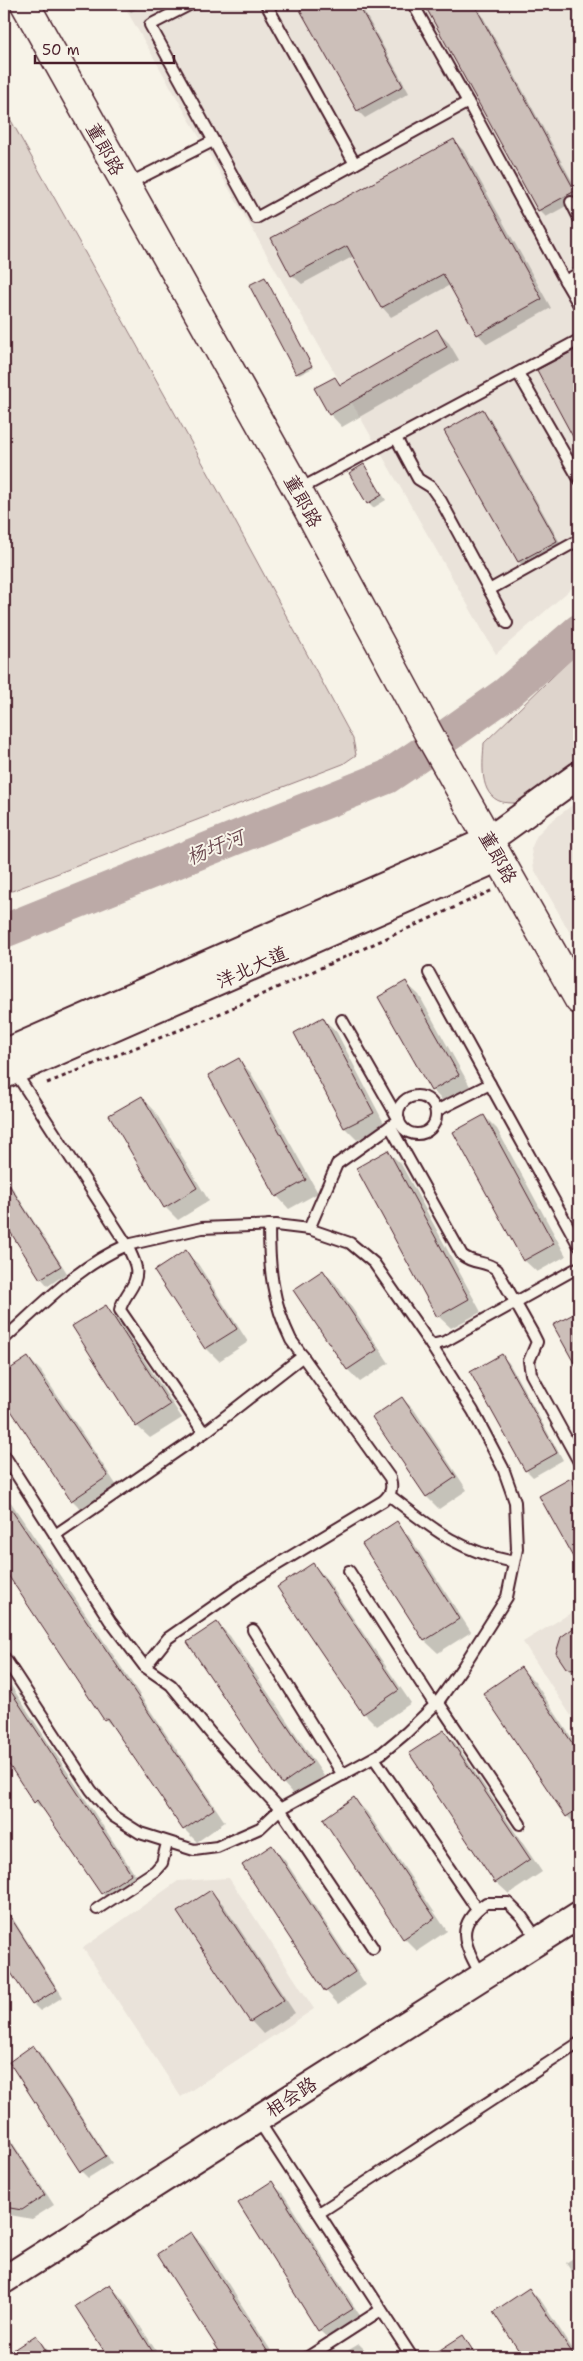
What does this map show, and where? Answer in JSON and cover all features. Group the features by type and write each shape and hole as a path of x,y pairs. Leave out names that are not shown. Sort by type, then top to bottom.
{"main road":[{"name":"董郎路","path":"25,4 125,186 298,490 431,738 579,1000"}],"street":[{"name":"洋北大道","path":"10,1069 494,849 579,776"},
{"name":"相会路","path":"4,2280 579,1915"}],"lane":[{"path":"191,4 150,26 256,218 468,102"},
{"path":"266,4 355,164"},
{"path":"413,4 579,305"},
{"path":"125,186 213,140"},
{"path":"571,202 579,218"},
{"path":"566,281 579,273"},
{"path":"298,490 579,340"},
{"path":"518,373 579,480"},
{"path":"396,438 418,478 431,487 441,501 507,623"},
{"path":"489,590 579,540"},
{"path":"428,973 579,1246"},
{"path":"342,1020 399,1120 406,1130 417,1134 423,1133 433,1126 436,1111 432,1102 427,1098 415,1096 403,1102 400,1107 399,1120"},
{"path":"10,1069 127,1245 136,1268 135,1282 122,1302 120,1310 204,1433"},
{"path":"436,1111 490,1084"},
{"path":"310,1229 336,1164 399,1120"},
{"path":"390,1126 462,1255 470,1262 491,1264 497,1270 537,1342 530,1361 531,1374 579,1462"},
{"path":"145,1667 168,1638 257,1576 390,1495 392,1487 390,1478 302,1356 282,1322 273,1294 269,1264 269,1225"},
{"path":"4,1339 73,1277 107,1254 127,1245 202,1228 269,1225 310,1229 350,1243 374,1263 431,1345 473,1411 503,1468 516,1502 517,1549 507,1596 436,1703 406,1733 374,1758 280,1810 260,1828 217,1847 194,1850 167,1843 140,1833 113,1816 91,1790 4,1657"},
{"path":"431,1345 444,1342 579,1267"},
{"path":"55,1535 204,1433 302,1356"},
{"path":"4,1455 110,1621 145,1667 171,1686 212,1735 280,1810 373,1948"},
{"path":"390,1495 434,1530 460,1546 484,1556 514,1562"},
{"path":"349,1571 436,1703 520,1824"},
{"path":"253,1630 343,1775"},
{"path":"374,1758 477,1909"},
{"path":"97,1909 155,1871 162,1863 167,1843"},
{"path":"481,1976 466,1947 464,1927 469,1916 486,1903 497,1901 508,1903 522,1917 538,1941"},
{"path":"319,2213 579,2043"},
{"path":"258,2119 412,2357"},
{"path":"308,2357 381,2310"}],"path":[{"path":"10,1069 212,1018 512,882"}],"shaded area":[{"path":"123,4 579,4 579,582 496,654"},
{"path":"4,108 229,510 353,739 356,755 343,764 4,894"},
{"path":"579,651 579,757 518,803 502,802 494,798 485,785 483,768 484,743"},
{"path":"579,800 579,949 534,869 531,849 537,835 550,822"},
{"path":"579,1608 579,1728 523,1642"},
{"path":"229,1878 314,2009 181,2097 83,1948 178,1881"}],"building":[{"path":"312,4 358,4 403,86 357,111 300,10"},
{"path":"424,4 474,4 575,191 538,211"},
{"path":"454,139 542,299 477,335 443,274 381,308 347,246 291,276 271,238"},
{"path":"265,277 312,366 296,374 249,285"},
{"path":"437,329 447,347 329,415 314,388 335,377 340,385"},
{"path":"579,348 579,448 537,370"},
{"path":"483,409 557,541 518,562 444,431"},
{"path":"364,464 382,495 367,504 349,473"},
{"path":"406,981 459,1075 431,1091 378,997"},
{"path":"323,1017 374,1113 344,1128 294,1033"},
{"path":"239,1058 306,1180 276,1197 208,1075"},
{"path":"142,1096 197,1188 164,1208 109,1115"},
{"path":"484,1115 554,1244 523,1261 453,1132"},
{"path":"388,1150 469,1299 437,1317 356,1168"},
{"path":"4,1177 61,1266 40,1279 4,1222"},
{"path":"186,1250 237,1329 205,1349 154,1271"},
{"path":"323,1270 377,1350 347,1370 293,1290"},
{"path":"106,1305 170,1405 136,1427 72,1326"},
{"path":"579,1311 579,1372 553,1325"},
{"path":"502,1354 557,1453 525,1471 470,1372"},
{"path":"28,1357 108,1476 71,1501 4,1400 4,1373"},
{"path":"402,1397 456,1477 426,1497 372,1417"},
{"path":"571,1478 579,1494 579,1568 539,1496"},
{"path":"4,1499 214,1809 183,1830 107,1718 104,1720 4,1569"},
{"path":"397,1521 459,1619 424,1641 362,1544"},
{"path":"313,1563 399,1690 363,1714 277,1587"},
{"path":"217,1622 312,1763 282,1784 187,1642"},
{"path":"579,1624 579,1671 566,1668 556,1653 561,1637"},
{"path":"521,1667 579,1753 579,1808 566,1817 483,1693"},
{"path":"4,1681 131,1874 101,1894 37,1800 34,1803 4,1757"},
{"path":"444,1730 530,1859 495,1883 409,1753"},
{"path":"354,1797 435,1918 403,1939 323,1819"},
{"path":"272,1845 355,1972 325,1992 242,1865"},
{"path":"211,1890 284,2000 250,2022 177,1912"},
{"path":"4,1907 57,1990 32,2005 4,1962"},
{"path":"33,2045 106,2156 80,2172 9,2062"},
{"path":"4,2132 45,2195 22,2210 4,2207"},
{"path":"272,2181 353,2309 318,2331 238,2203"},
{"path":"191,2232 271,2357 223,2357 157,2254"},
{"path":"110,2284 156,2357 108,2357 75,2306"},
{"path":"529,2288 575,2357 523,2357 493,2312"},
{"path":"36,2335 50,2357 4,2357 4,2356"},
{"path":"463,2335 477,2357 429,2357"}],"waterway":[{"path":"448,735 507,693 579,631"},
{"name":"杨圩河","path":"4,931 387,777 421,754"}]}
